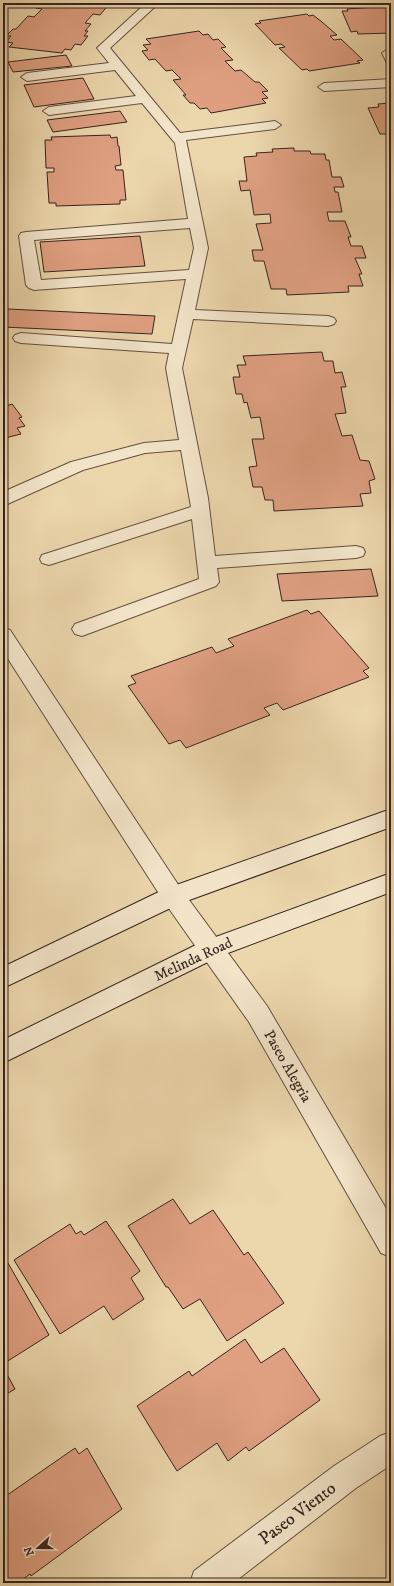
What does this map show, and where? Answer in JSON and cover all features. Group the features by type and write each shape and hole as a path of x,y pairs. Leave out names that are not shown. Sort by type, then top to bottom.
{"main road":[{"path":"82,629 209,582 200,510 174,368 201,248 181,142 103,48 153,3"},
{"path":"391,53 388,53 391,60"},
{"path":"27,77 117,66"},
{"path":"324,87 391,83"},
{"path":"50,111 145,99"},
{"path":"176,137 275,125"},
{"path":"195,274 34,285 26,236 196,224"},
{"path":"186,314 328,321"},
{"path":"20,338 178,349"},
{"path":"3,500 6,497 77,466 144,448 188,444"},
{"path":"49,559 200,510"},
{"path":"206,563 356,552"},
{"name":"Paseo Alegria","path":"3,635 173,896 258,1014 391,1243"},
{"path":"3,978 173,896 391,818"},
{"name":"Melinda Road","path":"3,1052 211,948 391,882"},
{"name":"Paseo Viento","path":"206,1583 345,1477 391,1447"}],"building":[{"path":"40,3 115,3 109,4 100,15 93,14 85,23 91,24 85,31 88,31 84,36 88,36 81,45 75,44 71,50 65,49 62,53 9,47 13,43 6,42 11,36 6,36 13,29 16,29 28,16 34,17 42,9 36,8"},
{"path":"391,6 391,33 358,34 357,31 351,32 342,11 348,11 347,9"},
{"path":"307,14 309,16 313,15 322,22 337,35 330,36 334,40 341,39 363,60 357,61 360,63 309,71 307,69 302,70 279,48 285,47 281,44 275,45 255,24 261,23 259,21"},
{"path":"199,31 203,35 208,34 213,40 218,39 226,47 221,48 233,60 225,61 235,71 241,70 255,82 259,82 268,91 262,92 268,98 262,99 266,103 211,113 207,108 200,109 194,103 190,103 183,95 186,95 173,80 181,79 172,70 166,71 155,59 149,60 142,51 148,50 143,45 151,44 146,39"},
{"path":"66,55 72,66 13,72 8,62"},
{"path":"83,78 94,99 34,107 24,85"},
{"path":"391,103 391,134 380,134 368,108 379,107 378,104"},
{"path":"120,111 127,122 53,132 47,120"},
{"path":"110,135 111,138 117,137 121,165 115,166 116,170 123,170 126,200 120,200 120,204 56,206 56,203 49,203 47,172 54,172 54,168 46,168 45,140 52,140 51,137"},
{"path":"294,148 294,151 310,151 311,154 325,154 326,160 329,160 332,177 341,177 344,187 334,187 335,192 338,192 342,212 327,212 329,221 345,221 351,237 348,237 351,246 362,246 366,258 355,258 362,274 359,274 363,286 348,286 349,292 287,295 286,289 271,289 264,261 254,261 252,250 263,250 256,224 271,223 270,214 254,215 250,190 241,191 239,181 247,181 244,157 257,156 256,153 273,152 272,149"},
{"path":"140,236 145,266 44,272 40,242"},
{"path":"8,309 155,316 152,334 3,327"},
{"path":"322,352 324,361 333,361 335,373 342,372 346,387 341,387 346,413 335,414 342,436 352,435 360,460 369,461 375,479 369,481 371,493 360,494 363,506 274,511 273,500 265,500 262,487 253,487 249,467 257,466 252,439 264,439 260,417 251,418 247,402 244,403 242,394 236,394 233,377 240,377 237,365 246,365 243,356"},
{"path":"12,404 22,417 19,418 25,426 17,428 21,434 5,438 7,441 3,442 3,407"},
{"path":"371,569 378,596 282,601 277,574"},
{"path":"307,610 311,614 319,611 369,668 363,671 369,677 283,710 277,703 264,708 270,715 186,748 180,740 169,744 128,686 136,683 131,676 212,647 216,653 234,646 228,639"},
{"path":"173,1199 190,1224 213,1210 244,1255 248,1252 284,1303 227,1341 200,1299 183,1309 168,1287 166,1287 128,1226"},
{"path":"106,1221 140,1271 131,1278 144,1299 113,1320 104,1306 60,1334 14,1260 70,1224 76,1234 81,1231 84,1235"},
{"path":"8,1263 49,1335 3,1364 3,1267"},
{"path":"245,1339 261,1363 284,1348 320,1400 249,1451 246,1447 228,1461 217,1443 177,1471 137,1406 189,1371 192,1376"},
{"path":"3,1367 15,1389 3,1396"},
{"path":"75,1448 79,1454 87,1448 122,1509 31,1576 30,1574 18,1583 3,1583 3,1498"}]}
